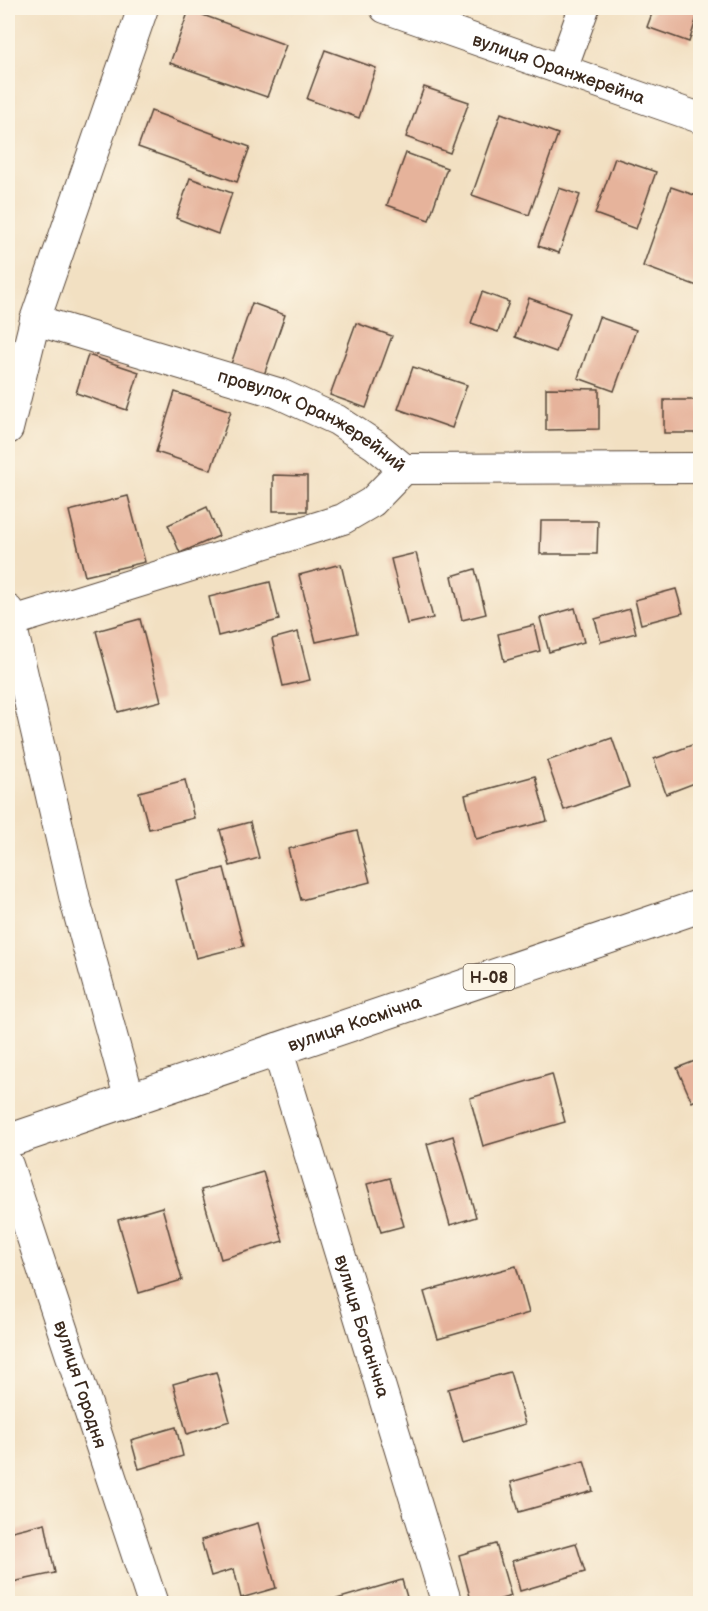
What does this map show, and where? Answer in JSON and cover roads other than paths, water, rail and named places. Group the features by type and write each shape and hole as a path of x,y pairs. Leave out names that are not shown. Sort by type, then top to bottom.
{"main road":[{"name":"вулиця Космічна","path":"8,1141 700,906"}],"street":[{"path":"8,429 35,320 143,8"},
{"name":"вулиця Оранжерейна","path":"385,8 700,118"},
{"path":"562,69 584,8"},
{"name":"провулок Оранжерейний","path":"35,320 278,393 337,420 375,445 404,469 700,468"},
{"path":"130,1101 76,904 9,616 343,519 372,502 404,469"},
{"name":"вулиця Ботанічна","path":"278,1048 447,1604"},
{"name":"вулиця Городня","path":"8,1165 153,1604"}]}
